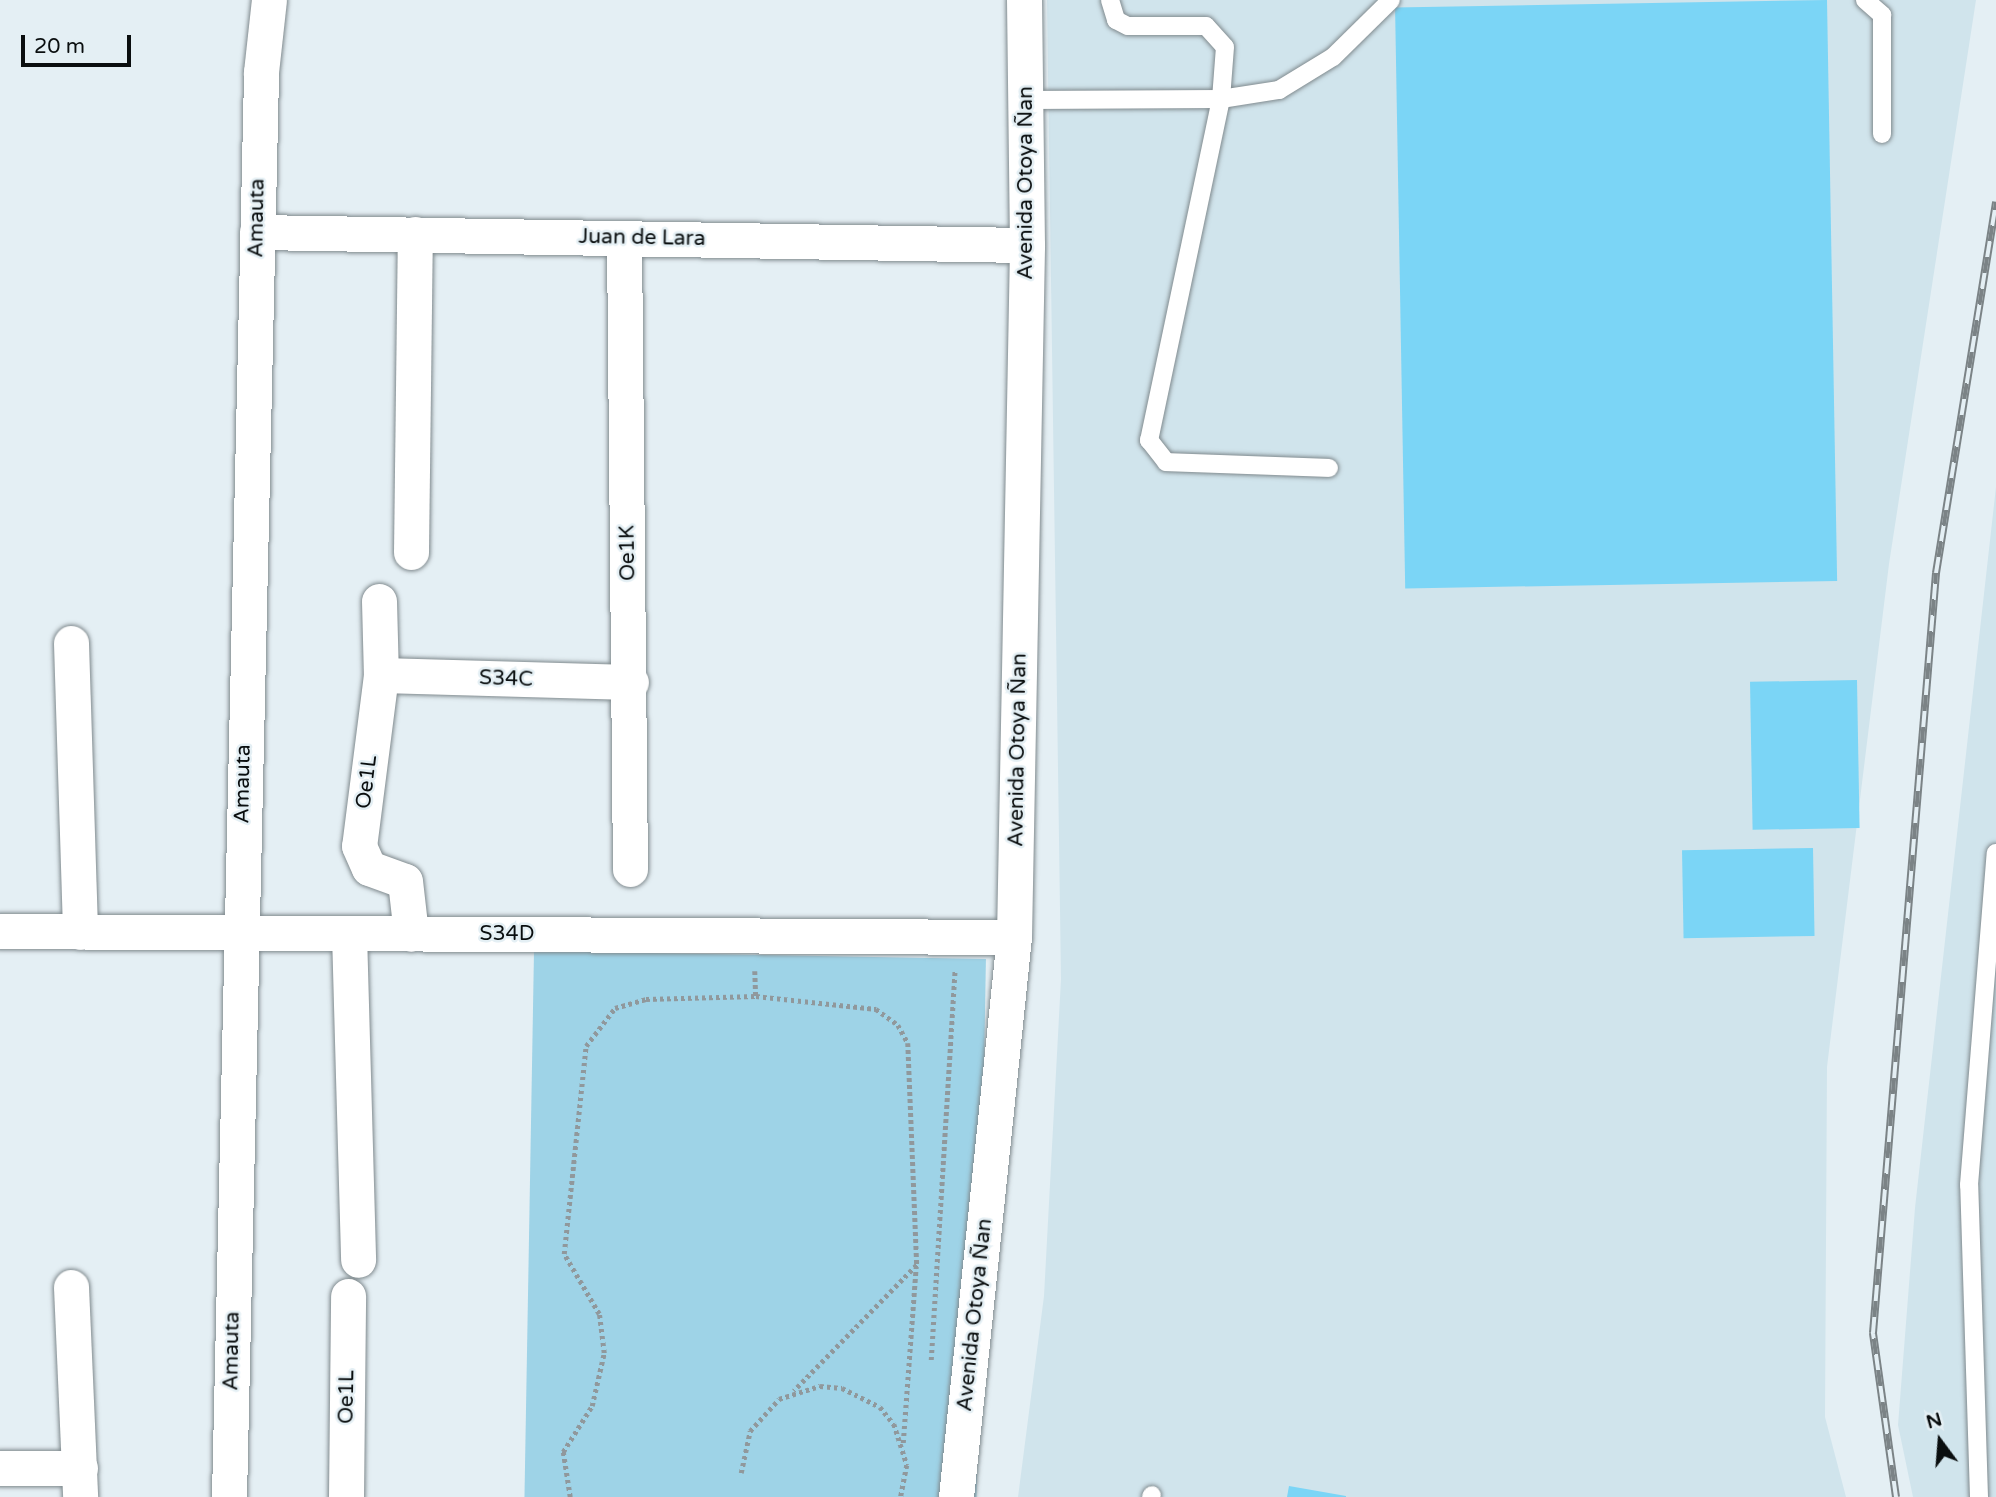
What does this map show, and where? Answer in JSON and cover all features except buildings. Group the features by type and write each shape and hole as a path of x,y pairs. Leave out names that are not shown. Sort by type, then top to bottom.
{"street":[{"name":"Amauta","path":"229,1497 261,72 269,0"},
{"name":"Avenida Otoya Ñan","path":"956,1497 1014,937 1027,245 1024,0"},
{"name":"Juan de Lara","path":"257,232 1027,245"},
{"path":"411,552 415,234"},
{"name":"Oe1K","path":"624,237 631,682 630,869"},
{"name":"Oe1L","path":"379,601 381,675 359,846 369,867 405,881 411,934"},
{"path":"71,643 80,932"},
{"name":"S34C","path":"381,675 631,682"},
{"name":"S34D","path":"0,931 1014,937"},
{"path":"349,933 358,1260"},
{"path":"0,1468 80,1483 71,1287"},
{"name":"Oe1L","path":"346,1497 348,1296"}],"lane":[{"path":"1110,0 1116,20 1128,26 1206,26 1219,34 1225,47 1221,99 1149,440 1166,462 1329,468"},
{"path":"1027,100 1221,99 1279,90 1332,57 1391,0"},
{"path":"1865,0 1882,15 1882,134"},
{"path":"1979,1497 1969,1185 1996,853"}],"path":[{"path":"930,1374 957,937"},
{"path":"570,1497 563,1452 592,1406 604,1353 599,1314 564,1254 586,1046 615,1008 646,999 756,996 876,1009 898,1025 913,1066 917,1265 901,1497"},
{"path":"741,1473 750,1431 794,1391 917,1265"},
{"path":"794,1391 820,1387 863,1395 880,1408 903,1443"}],"shaded area":[{"path":"1047,0 1976,0 1889,564 1827,1067 1825,1417 1846,1497 1018,1497 1044,1296 1061,979"},
{"path":"1996,487 1996,1497 1913,1497 1898,1425 1915,1208"},
{"path":"534,951 986,959 977,1497 524,1497"}],"railway":[{"path":"1896,1497 1873,1333 1936,573 1996,202"}]}
